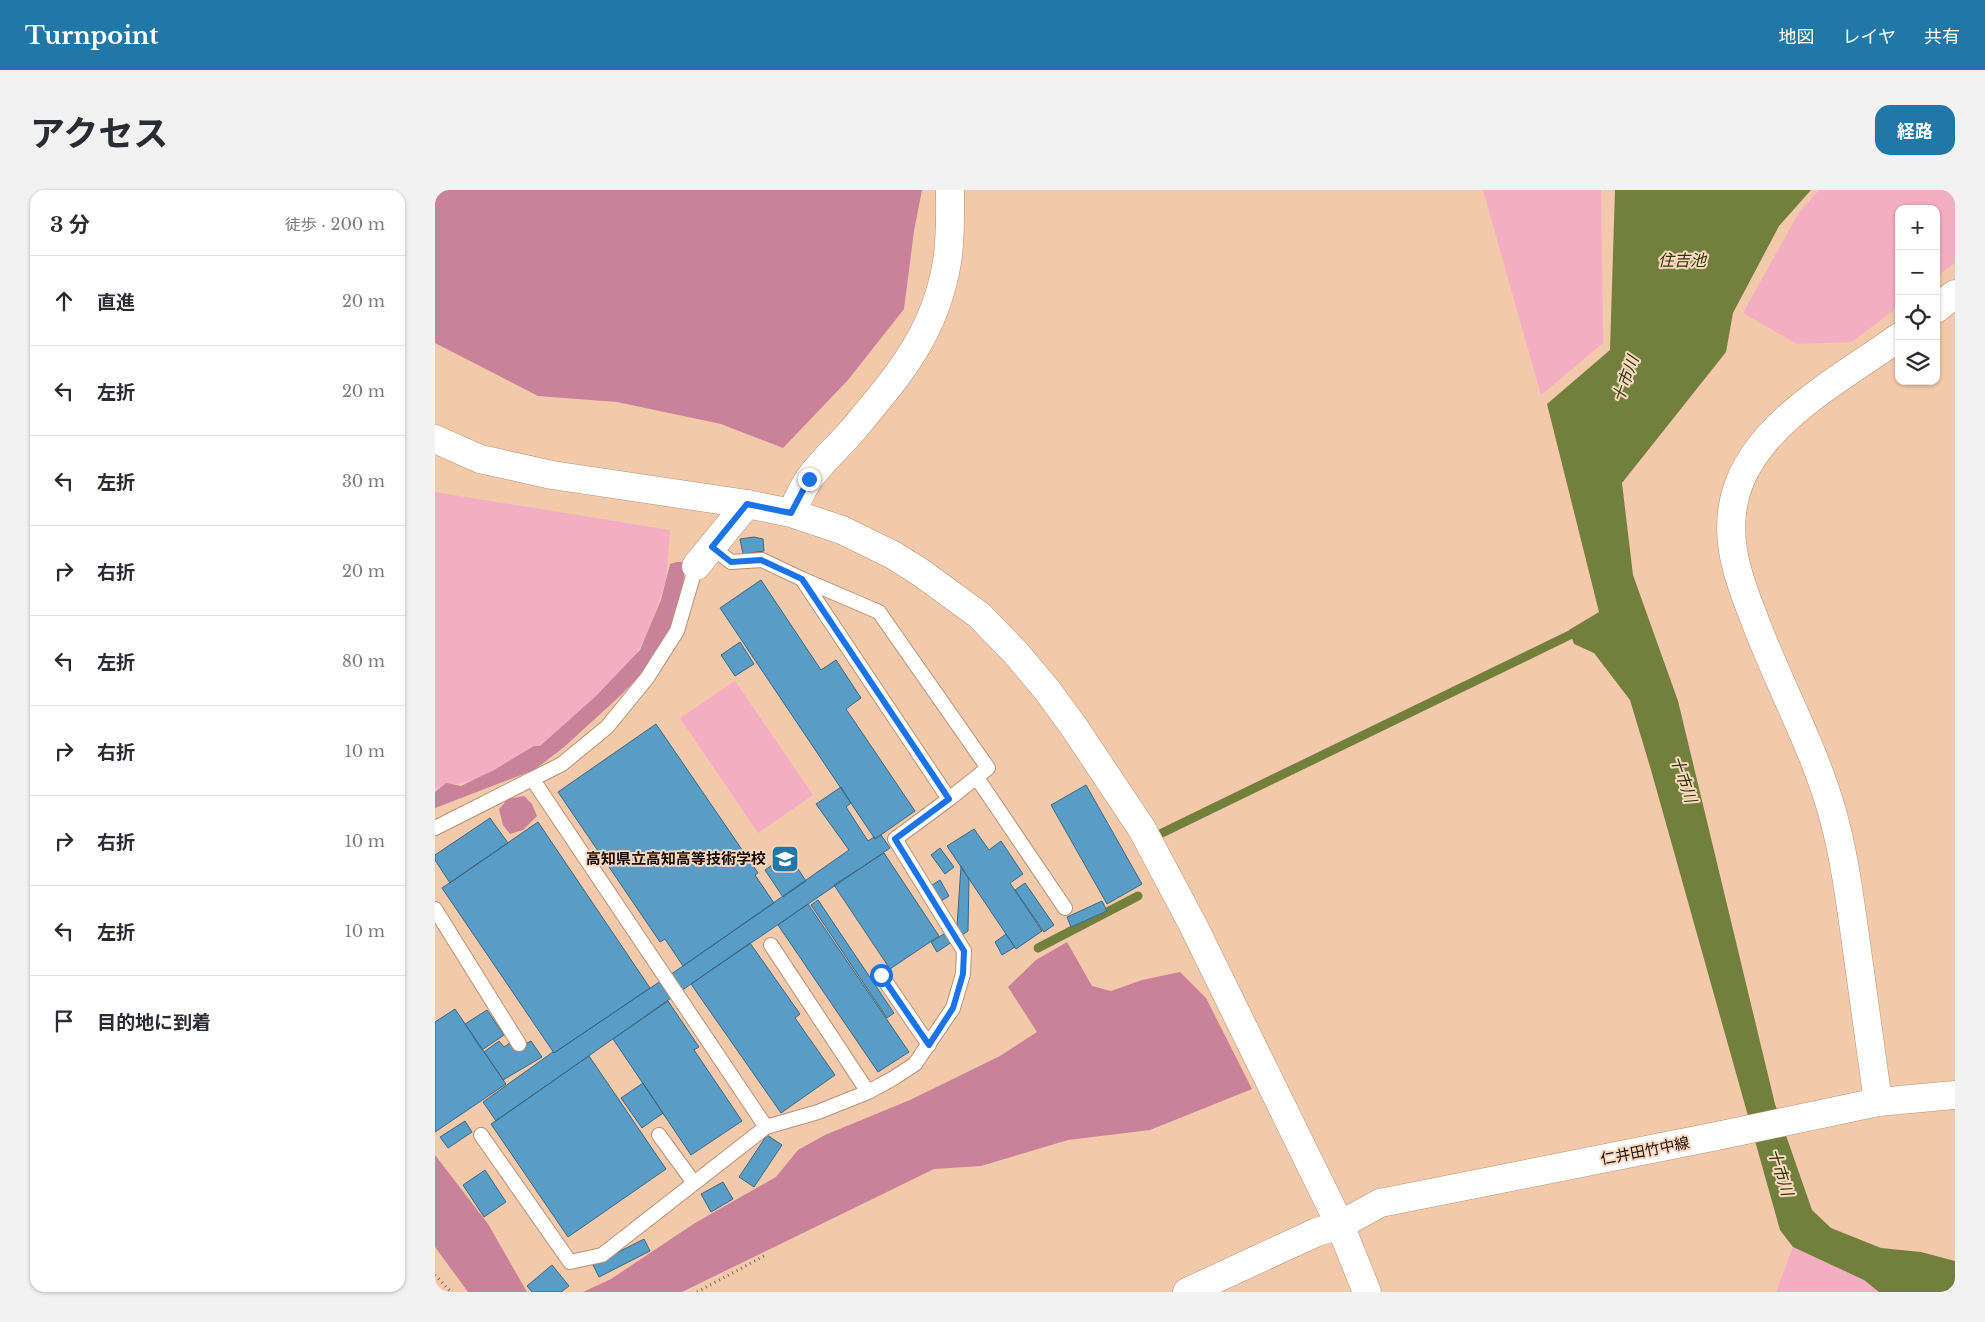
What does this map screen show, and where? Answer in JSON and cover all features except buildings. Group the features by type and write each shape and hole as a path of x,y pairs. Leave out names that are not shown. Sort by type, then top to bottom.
{"street":[{"path":"791,513 809,479 837,449 903,369 928,325 936,306 947,263 950,240 950,190"},
{"path":"1940,306 1955,294"},
{"path":"1878,1102 1845,865 1834,818 1820,774 1761,638 1742,588 1734,558 1731,537 1731,513 1743,474 1754,455 1779,425 1895,340"},
{"path":"435,439 480,459 552,475 747,504 791,513 841,530 893,555 920,572 979,615 1015,652 1047,690 1142,829 1193,924 1340,1225 1367,1292"},
{"path":"704,556 747,504"},
{"name":"仁井田竹中線","path":"1187,1292 1317,1232 1340,1225 1380,1203 1878,1102 1955,1095"}],"lane":[{"path":"435,828 563,764 607,727 647,678 677,631 704,556 731,562 761,560 879,612 988,768 895,839 964,951 963,974 953,1008 915,1064 892,1080 868,1092 818,1112 766,1127 601,1256 570,1262 481,1135"},
{"path":"802,579 949,799"},
{"path":"977,778 1065,908"},
{"path":"533,780 766,1127"},
{"path":"435,909 519,1044"},
{"path":"771,944 868,1092"},
{"path":"881,975 929,1045"},
{"path":"659,1136 694,1183"}],"path":[{"path":"697,1292 764,1256"},
{"path":"435,1275 451,1292"}],"shaded area":[{"path":"435,190 922,190 914,231 904,309 848,380 783,448 721,424 617,402 538,396 435,343"},
{"path":"1483,190 1601,190 1603,343 1541,395"},
{"path":"1819,190 1955,190 1955,263 1940,274 1940,205 1895,205 1895,309 1852,342 1797,344 1743,313 1798,214"},
{"path":"435,492 670,530 666,580 649,632 627,669 541,752 482,779 435,788"},
{"path":"686,562 674,622 646,669 620,696 563,748 534,770 435,808 435,792 446,783 461,786 494,770 534,746 540,746 596,696 640,650 661,600 670,564"},
{"path":"735,681 813,795 758,833 680,718"},
{"path":"524,796 532,804 537,816 523,830 510,834 503,825 499,809 508,799"},
{"path":"1067,942 1092,986 1111,991 1142,980 1180,972 1206,998 1252,1089 1150,1130 1068,1140 981,1166 934,1169 682,1292 583,1292 611,1279 695,1223 776,1177 798,1150 825,1135 910,1100 1000,1056 1037,1032 1008,987 1036,960"},
{"path":"435,1155 488,1224 527,1292 468,1292 435,1247"},
{"path":"1793,1247 1864,1280 1879,1292 1776,1292"}],"water":[{"name":"住吉池","path":"1615,190 1811,190 1779,226 1733,313 1726,352 1622,483 1633,575 1678,701 1775,1104 1812,1210 1831,1228 1881,1248 1921,1252 1955,1261 1955,1292 1879,1292 1864,1280 1793,1247 1780,1230 1630,700 1594,653 1574,644 1569,630 1599,612 1547,404 1610,350"}],"waterway":[{"path":"1162,833 1580,630"},
{"path":"1038,948 1138,896"}],"place":[{"name":"高知県立高知高等技術学校","path":"785,859"}],"route":[{"path":"809,479 791,513 747,504 712,547 731,562 761,560 802,579 949,799 895,839 964,951 963,974 953,1008 929,1045 881,975"}],"water label":[{"name":"十市川","path":"1625,379"},
{"name":"十市川","path":"1684,779"},
{"name":"十市川","path":"1781,1172"}]}
